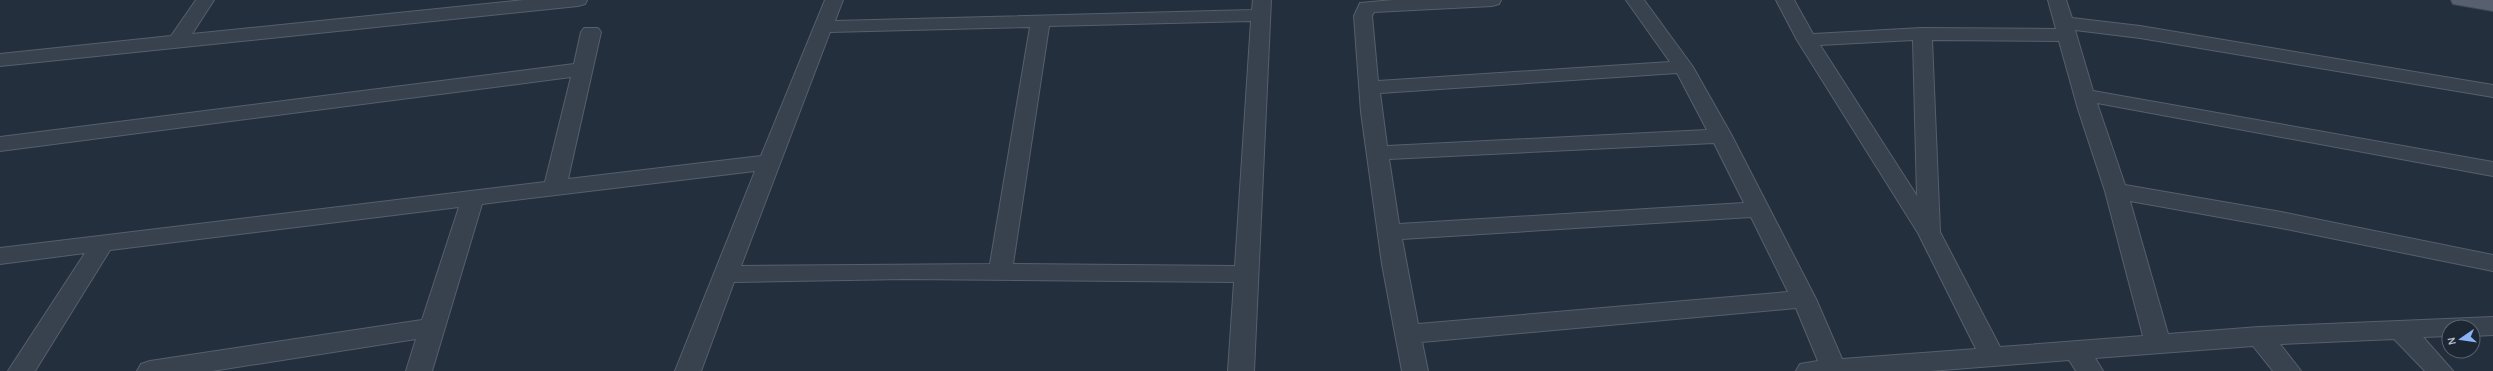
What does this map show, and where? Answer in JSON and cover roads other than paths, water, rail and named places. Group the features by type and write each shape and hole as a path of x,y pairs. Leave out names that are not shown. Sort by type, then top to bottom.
{"main road":[{"path":"2460,0 2493,5"}],"street":[{"path":"176,42 205,0"},
{"path":"393,19 403,0"},
{"path":"0,60 578,0"},
{"path":"688,371 834,0"},
{"path":"1415,371 1390,232 1378,153 1369,88 1363,16 1366,4 1492,0"},
{"path":"1635,0 1683,67 1804,299 1834,369"},
{"path":"1785,0 1807,40 1929,233 1992,355"},
{"path":"2058,0 2084,95 2116,191 2158,344"},
{"path":"823,27 1040,21 1262,7 1241,371"},
{"path":"1000,272 1040,21"},
{"path":"1807,40 2066,29 2140,32 2493,91"},
{"path":"555,188 591,32"},
{"path":"1922,34 1929,233"},
{"path":"1369,88 1683,67"},
{"path":"0,144 583,69"},
{"path":"2084,95 2292,134 2493,169"},
{"path":"1378,153 1720,136"},
{"path":"0,256 769,162"},
{"path":"2116,191 2281,220 2493,263"},
{"path":"419,371 473,198"},
{"path":"1390,232 1758,209"},
{"path":"21,371 48,332 104,243"},
{"path":"726,274 1000,272 1246,274"},
{"path":"1408,334 1804,299"},
{"path":"2481,326 2493,326"},
{"path":"150,371 432,328"},
{"path":"1809,371 1890,368 1992,355 2259,336 2441,328"},
{"path":"2401,330 2440,371"},
{"path":"2259,336 2288,371"},
{"path":"2075,350 2090,371"}]}
